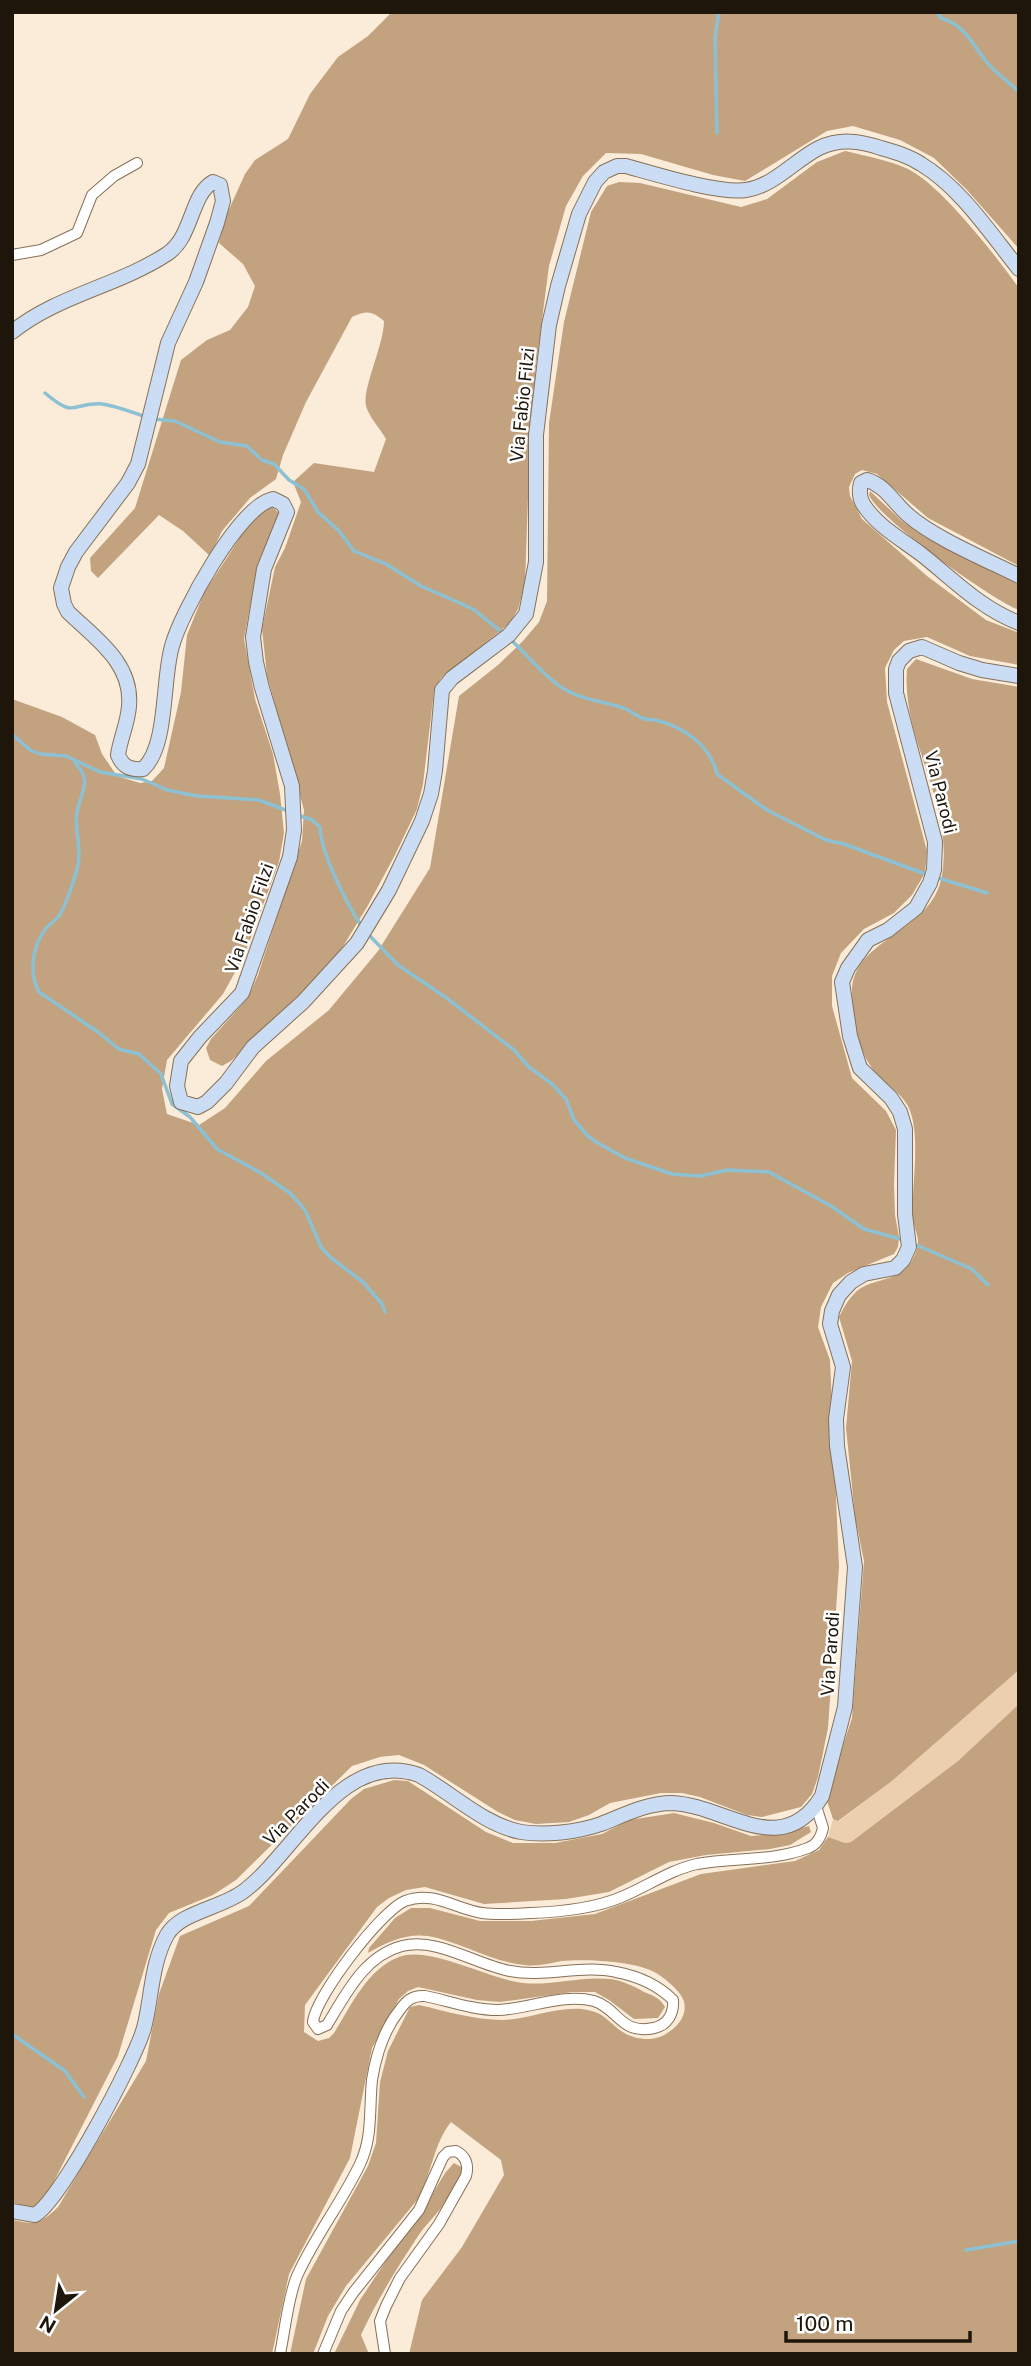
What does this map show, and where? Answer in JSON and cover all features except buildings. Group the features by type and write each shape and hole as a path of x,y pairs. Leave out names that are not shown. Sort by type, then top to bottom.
{"street":[{"name":"Via Fabio Filzi","path":"12,332 29,318 63,301 121,279 167,254 179,244 186,233 205,188 213,182 220,185 223,201 217,223 196,282 168,343 138,464 128,483 76,552 61,588 68,611 120,664 129,692 129,707 118,755 125,766 133,770 143,769 153,758 158,745 171,648 183,619 223,548 248,514 267,500 274,499 283,504 288,512 261,581 253,637 262,688 292,786 294,830 290,857 242,993 181,1061 177,1093 181,1102 198,1107 226,1083 253,1047 317,987 356,943 389,890 422,821 435,771 442,690 452,678 509,635 526,614 536,562 536,435 550,325 579,214 595,182 604,172 617,166 626,166 726,191 748,190 771,180 819,148 851,141 872,145 919,162 934,173 968,206 1019,269"},
{"path":"12,255 41,250 74,236 80,229 92,195 99,187 137,163"},
{"path":"1019,576 925,527 907,515 875,483 867,480 860,484 859,495 862,503 887,530 986,608 1019,623"},
{"name":"Via Parodi","path":"12,2211 35,2215 43,2210 53,2199 78,2158 139,2042 156,1962 169,1932 181,1920 223,1904 257,1881 323,1806 367,1775 380,1770 408,1771 427,1779 497,1824 521,1832 578,1830 597,1826 643,1808 673,1803 705,1809 738,1823 764,1828 799,1820 816,1806 822,1796 845,1707 855,1567 845,1517 837,1446 836,1419 843,1367 830,1324 832,1311 839,1295 851,1282 864,1274 895,1268 909,1247 905,1214 905,1129 900,1112 891,1098 860,1068 850,1036 842,982 848,968 869,940 888,930 916,908 934,870 935,842 896,693 896,669 904,655 916,647 922,647 982,670 1019,676"},
{"path":"280,2354 296,2278 319,2232 360,2163 368,2141 372,2080 380,2047 393,2019 406,2002 418,1995 480,2010 502,2010 575,1999 594,2001 628,2027 647,2029 662,2026 674,2008 673,2000 658,1988 614,1971 528,1975 492,1968 426,1945 415,1945 380,1956 369,1964 327,2025 318,2029 313,2022 320,2001 382,1919 402,1902 427,1898 481,1913 530,1913 593,1906 619,1898 696,1864 773,1858 812,1847 818,1841 823,1828 816,1806"},
{"path":"323,2354 341,2311 419,2210 443,2157 448,2152 456,2151 465,2158 468,2170 466,2176 439,2224 400,2278 386,2306 380,2321 385,2354"}],"shaded area":[{"path":"392,12 1019,12 1019,249 967,190 934,158 900,140 853,126 827,131 745,181 713,175 641,154 606,153 583,176 566,206 549,266 535,373 525,583 518,609 510,623 441,678 434,691 423,784 417,809 367,907 339,953 288,1007 231,1061 222,1066 210,1060 206,1048 248,998 302,841 304,810 267,675 262,629 275,567 285,548 301,502 293,482 314,463 374,472 386,439 372,419 366,406 366,398 384,321 369,313 352,317 306,402 283,455 276,479 250,498 222,531 210,556 183,531 159,515 98,578 91,571 90,558 135,508 181,360 207,340 230,330 248,307 255,286 243,264 219,243 226,216 245,174 255,160 288,139 310,94 338,57 368,36"},
{"path":"845,151 893,163 922,178 952,205 1019,288 1019,566 928,518 877,474 862,470 855,474 849,487 850,496 862,519 927,576 986,620 1019,633 1019,665 970,656 927,637 904,641 894,650 885,668 887,702 927,851 925,873 912,895 894,913 864,929 841,953 832,976 832,1006 852,1078 886,1111 896,1130 894,1185 899,1237 894,1254 848,1273 833,1283 821,1307 818,1327 830,1360 839,1566 828,1728 812,1794 801,1807 762,1817 747,1815 700,1797 682,1793 661,1793 610,1803 569,1822 536,1824 515,1820 498,1812 424,1765 399,1755 380,1757 352,1766 236,1880 213,1895 169,1913 156,1930 118,2056 49,2191 34,2207 12,2202 12,699 62,717 95,735 102,754 117,776 140,783 152,781 164,768 181,692 187,635 204,593 243,533 262,512 272,507 279,513 258,563 244,639 255,699 273,754 284,833 279,862 244,956 223,994 167,1060 162,1089 167,1114 199,1125 225,1108 266,1061 329,1010 378,951 430,868 459,696 498,665 539,622 547,601 549,423 564,322 591,212 607,186 619,182 640,183 741,207 767,199 817,162"},
{"path":"870,491 902,521 925,537 1019,585 1019,610 986,591 914,539 877,506 869,495"},
{"path":"916,659 972,679 1019,687 1019,1670 892,1781 838,1821 833,1819 826,1798 852,1718 864,1561 855,1516 846,1428 852,1361 839,1317 857,1291 901,1273 915,1255 918,1242 913,1217 915,1145 912,1118 905,1101 875,1072 864,1055 855,1023 852,992 855,974 865,959 924,910 936,894 942,875 944,848 941,822 907,695 907,669"},
{"path":"1019,1670 1019,1704 958,1761 851,1842 845,1843 828,1837 833,1819 839,1821 892,1781"},
{"path":"1019,1704 1019,2354 409,2354 422,2300 462,2247 504,2175 501,2160 451,2122 440,2140 418,2199 346,2286 328,2316 313,2354 290,2354 306,2279 368,2166 376,2143 380,2082 388,2051 410,2007 419,2005 492,2020 581,2009 605,2017 628,2035 647,2039 671,2031 685,2010 680,1994 662,1977 647,1969 623,1963 572,1960 525,1965 420,1935 397,1939 368,1953 369,1948 395,1918 411,1908 430,1908 480,1921 531,1921 595,1914 701,1874 795,1861 819,1850 828,1837 845,1843 851,1842 958,1761"},
{"path":"394,1780 408,1781 486,1832 513,1843 555,1843 602,1834 629,1820 674,1813 751,1836 775,1834 809,1826 811,1832 790,1845 669,1862 609,1892 566,1899 484,1904 425,1887 406,1890 389,1898 377,1907 305,2005 304,2032 318,2041 329,2038 334,2033 361,1989 378,1970 399,1957 411,1955 442,1959 523,1983 598,1978 614,1980 654,1996 665,2007 658,2018 634,2019 595,1992 572,1992 500,2002 477,2000 418,1987 408,1991 399,1999 372,2048 350,2158 289,2274 272,2354 12,2354 12,2220 38,2222 58,2207 146,2061 159,1994 180,1936 249,1906 351,1799 364,1789"},
{"path":"454,2163 463,2168 457,2186 410,2248 361,2335 369,2354 334,2354 360,2300"}],"waterway":[{"path":"717,133 715,38 719,12"},
{"path":"937,12 941,18 961,29 989,64 1019,92"},
{"path":"45,393 69,408 102,404 146,417"},
{"path":"153,419 175,421 220,442 247,446 262,460 274,464 289,480 304,489 318,512 339,531 354,551 386,564 421,586 473,609 503,633"},
{"path":"509,638 542,672 564,689 685,732 709,755 717,774 767,810 826,840 928,875"},
{"path":"12,734 30,750 40,754 66,756 100,772 142,779 167,790 197,796 259,800 288,811"},
{"path":"75,763 85,781 76,818 78,865 62,911 44,931 37,945 33,969 39,992 119,1049 139,1054 161,1074 172,1104 190,1117 217,1149 261,1173 290,1193 305,1210 321,1247 363,1282 382,1304 385,1312"},
{"path":"298,815 312,820 320,827 330,864 362,927"},
{"path":"935,877 987,893"},
{"path":"367,933 398,965 448,999 514,1050 529,1067 552,1084 566,1099 574,1120 596,1142 625,1158 672,1174 700,1176 728,1170 769,1172 831,1206 864,1229 904,1240"},
{"path":"914,1244 972,1269 988,1285"},
{"path":"12,2034 65,2071 84,2097"},
{"path":"966,2250 1019,2241"}]}
